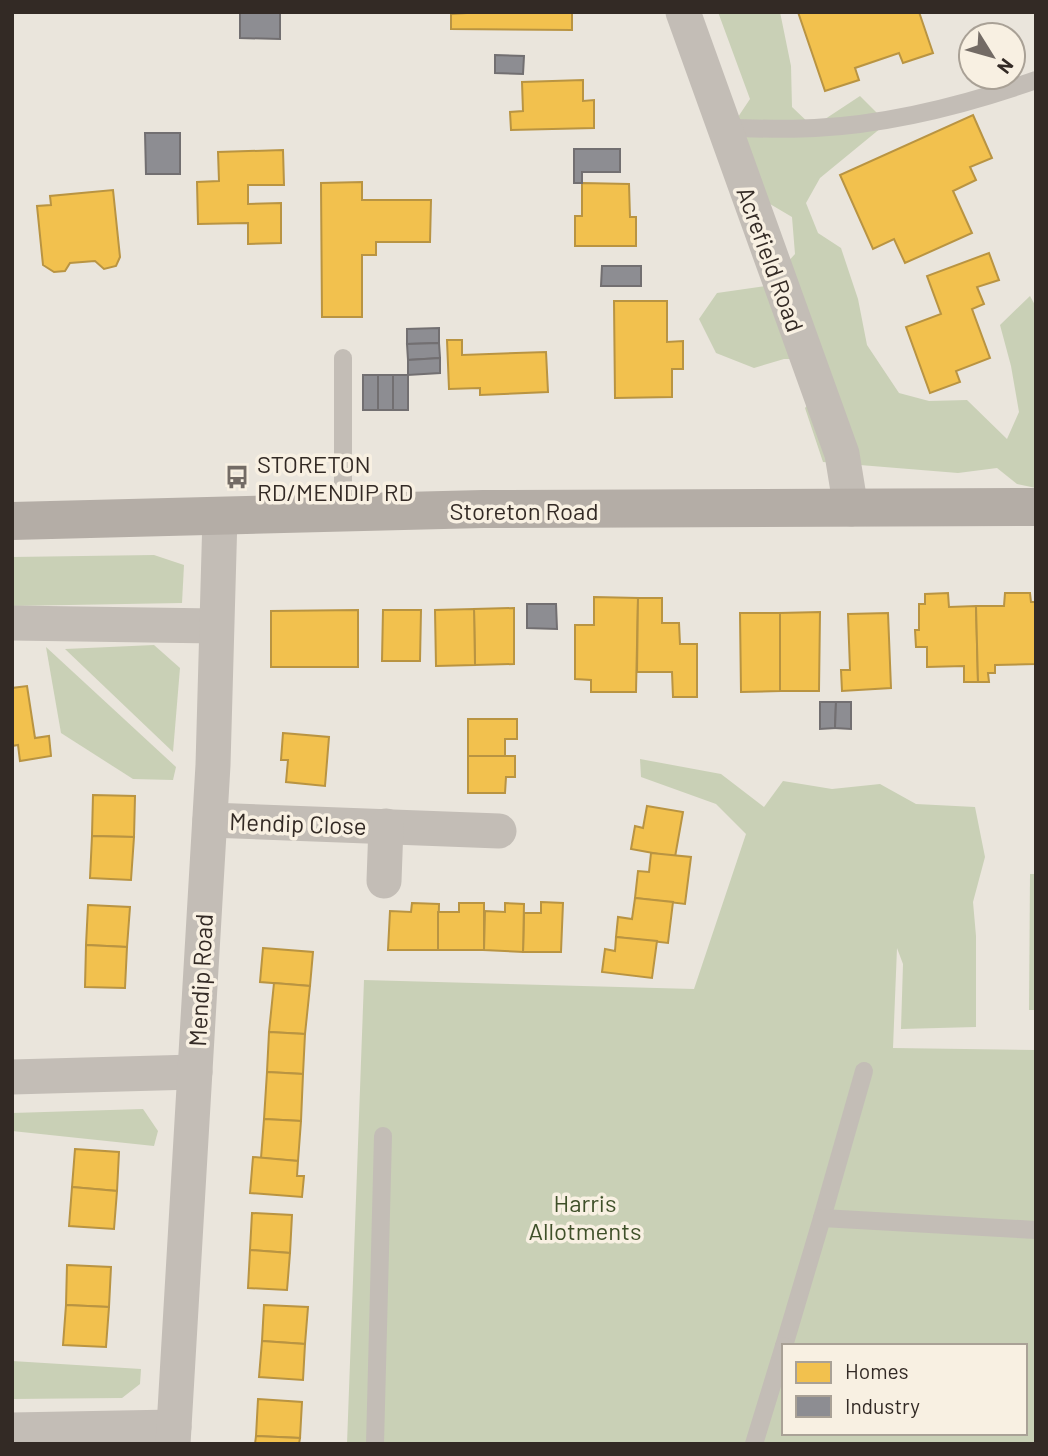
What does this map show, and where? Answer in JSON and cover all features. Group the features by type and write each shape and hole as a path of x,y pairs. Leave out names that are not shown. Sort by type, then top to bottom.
{"main road":[{"name":"Storeton Road","path":"12,521 484,509 1036,506"}],"street":[{"name":"Acrefield Road","path":"683,12 842,454 851,509"},
{"name":"Mendip Road","path":"174,1435 210,820 219,516"},
{"path":"12,623 216,626"},
{"name":"Mendip Close","path":"210,820 499,831"},
{"name":"Mendip Close","path":"384,881 386,826"},
{"path":"12,1077 195,1072"},
{"path":"12,1430 174,1435"}],"lane":[{"path":"723,128 815,128 865,123 977,100 1036,80"},
{"path":"343,358 344,513"},
{"path":"785,1344 864,1071"},
{"path":"374,1444 383,1136"},
{"path":"822,1219 1036,1230"},
{"path":"754,1444 782,1353"},
{"path":"762,1418 762,1444"}],"green space":[{"path":"718,12 780,12 791,66 792,107 813,127 860,96 887,123 820,178 806,203 818,233 841,248 858,299 867,345 899,393 929,401 967,400 1007,439 1019,412 1000,325 1030,296 1036,307 1036,488 1017,484 997,468 958,473 823,462 805,408 827,382 816,359 784,359 754,368 716,353 699,319 717,293 766,286 795,254 792,217 770,204 734,123 750,99"},
{"path":"154,555 184,565 182,603 12,606 12,557"},
{"path":"154,645 180,668 173,752 65,649"},
{"path":"46,647 176,767 173,780 133,779 61,733"},
{"name":"Harris Allotments","path":"640,759 721,774 764,807 783,781 832,789 880,784 916,804 975,807 985,857 973,902 976,936 976,1027 901,1029 903,964 897,948 893,1048 1036,1050 1036,1444 347,1444 364,980 694,989 746,834 716,804 641,777"},
{"path":"1030,874 1036,874 1036,1010 1029,1010"},
{"path":"143,1109 158,1131 154,1146 12,1131 12,1113"},
{"path":"12,1361 141,1369 140,1384 122,1398 12,1399"}],"building: Homes":[{"path":"572,12 572,30 451,29 451,14"},
{"path":"798,12 919,12 933,53 903,63 899,53 855,68 859,80 825,91"},
{"path":"583,80 583,101 594,100 594,128 511,130 510,112 523,111 522,82"},
{"path":"973,115 992,158 970,167 976,180 953,191 972,233 905,263 894,239 873,249 840,175"},
{"path":"283,150 284,185 248,185 248,204 281,203 281,243 248,244 248,223 198,224 197,182 219,181 218,152"},
{"path":"362,182 362,200 431,200 430,242 376,242 376,255 362,255 362,317 322,317 321,183"},
{"path":"582,183 629,184 630,217 636,217 636,246 575,246 575,216 582,216"},
{"path":"113,190 120,257 116,266 104,269 95,261 70,263 65,271 54,272 43,265 37,206 51,205 50,196"},
{"path":"989,253 999,280 977,287 984,304 972,309 990,358 956,371 960,382 930,393 906,327 941,314 927,276"},
{"path":"614,301 667,301 667,342 683,341 683,369 672,369 672,397 615,398"},
{"path":"447,340 462,340 462,355 546,352 548,392 480,395 480,388 449,389"},
{"path":"948,593 949,607 976,606 978,682 964,682 964,666 927,667 927,647 916,647 915,630 919,630 919,604 925,604 925,594"},
{"path":"1005,593 1030,593 1031,602 1036,602 1035,664 995,665 995,673 988,673 989,682 978,682 976,606 1004,606"},
{"path":"594,597 638,598 636,692 591,692 591,680 575,679 575,625 594,625"},
{"path":"638,598 662,598 662,623 679,623 680,644 697,644 697,697 673,697 672,672 637,672"},
{"path":"514,608 514,664 475,665 474,609"},
{"path":"474,609 475,665 436,666 435,610"},
{"path":"358,610 358,667 271,667 271,611"},
{"path":"383,610 421,610 420,661 382,661"},
{"path":"820,612 819,691 780,691 780,613"},
{"path":"740,613 780,613 780,691 741,692"},
{"path":"888,613 891,688 842,691 841,670 850,670 848,614"},
{"path":"27,686 35,738 49,736 51,756 20,761 18,745 12,746 12,688"},
{"path":"468,719 517,719 517,739 505,739 505,756 468,756"},
{"path":"283,733 329,737 325,786 286,782 288,760 281,760"},
{"path":"468,756 515,756 515,777 506,777 505,793 468,793"},
{"path":"93,795 135,796 134,837 92,836"},
{"path":"647,806 683,812 675,857 631,849 635,826 643,828"},
{"path":"92,836 134,837 131,880 90,878"},
{"path":"651,853 691,857 685,904 635,898 638,871 649,872"},
{"path":"635,898 673,902 668,943 616,937 618,917 632,919"},
{"path":"541,902 563,903 561,952 523,952 524,913 541,913"},
{"path":"412,903 439,904 438,950 388,950 390,911 411,912"},
{"path":"459,903 484,903 484,950 438,950 438,912 459,912"},
{"path":"505,903 524,904 523,952 484,950 485,911 505,912"},
{"path":"88,905 130,907 127,947 86,945"},
{"path":"616,937 657,941 652,978 602,972 605,949 615,951"},
{"path":"86,945 127,947 125,988 85,987"},
{"path":"263,948 313,952 310,986 260,982"},
{"path":"274,983 310,986 305,1034 269,1032"},
{"path":"269,1032 305,1034 303,1074 267,1072"},
{"path":"267,1072 303,1074 301,1121 264,1119"},
{"path":"264,1119 301,1121 298,1161 261,1158"},
{"path":"75,1149 119,1152 117,1191 72,1187"},
{"path":"253,1157 298,1161 297,1176 304,1176 302,1197 250,1193"},
{"path":"72,1187 117,1191 114,1229 69,1226"},
{"path":"252,1213 292,1215 290,1253 250,1250"},
{"path":"250,1250 290,1253 287,1290 248,1288"},
{"path":"67,1265 111,1267 109,1307 66,1305"},
{"path":"66,1305 109,1307 106,1347 63,1345"},
{"path":"264,1305 308,1307 305,1344 262,1341"},
{"path":"262,1341 305,1344 303,1380 259,1377"},
{"path":"258,1399 302,1402 300,1438 256,1436"},
{"path":"256,1436 300,1438 299,1444 255,1444"}],"building: Industry":[{"path":"240,12 280,12 280,39 240,38"},
{"path":"495,55 524,56 523,74 495,73"},
{"path":"145,133 180,133 180,174 146,174"},
{"path":"574,149 620,149 620,172 582,172 582,183 574,183"},
{"path":"602,266 641,266 641,286 601,286"},
{"path":"439,328 439,343 407,344 407,329"},
{"path":"439,343 440,358 408,360 407,344"},
{"path":"440,358 440,373 408,375 408,360"},
{"path":"363,375 378,375 378,410 363,410"},
{"path":"378,375 393,375 393,410 378,410"},
{"path":"393,375 408,375 408,410 393,410"},
{"path":"527,604 556,604 557,629 527,628"},
{"path":"820,702 836,702 835,728 820,729"},
{"path":"836,702 851,702 851,729 835,728"}],"place":[{"name":"STORETON RD/MENDIP RD","path":"237,477"}]}
